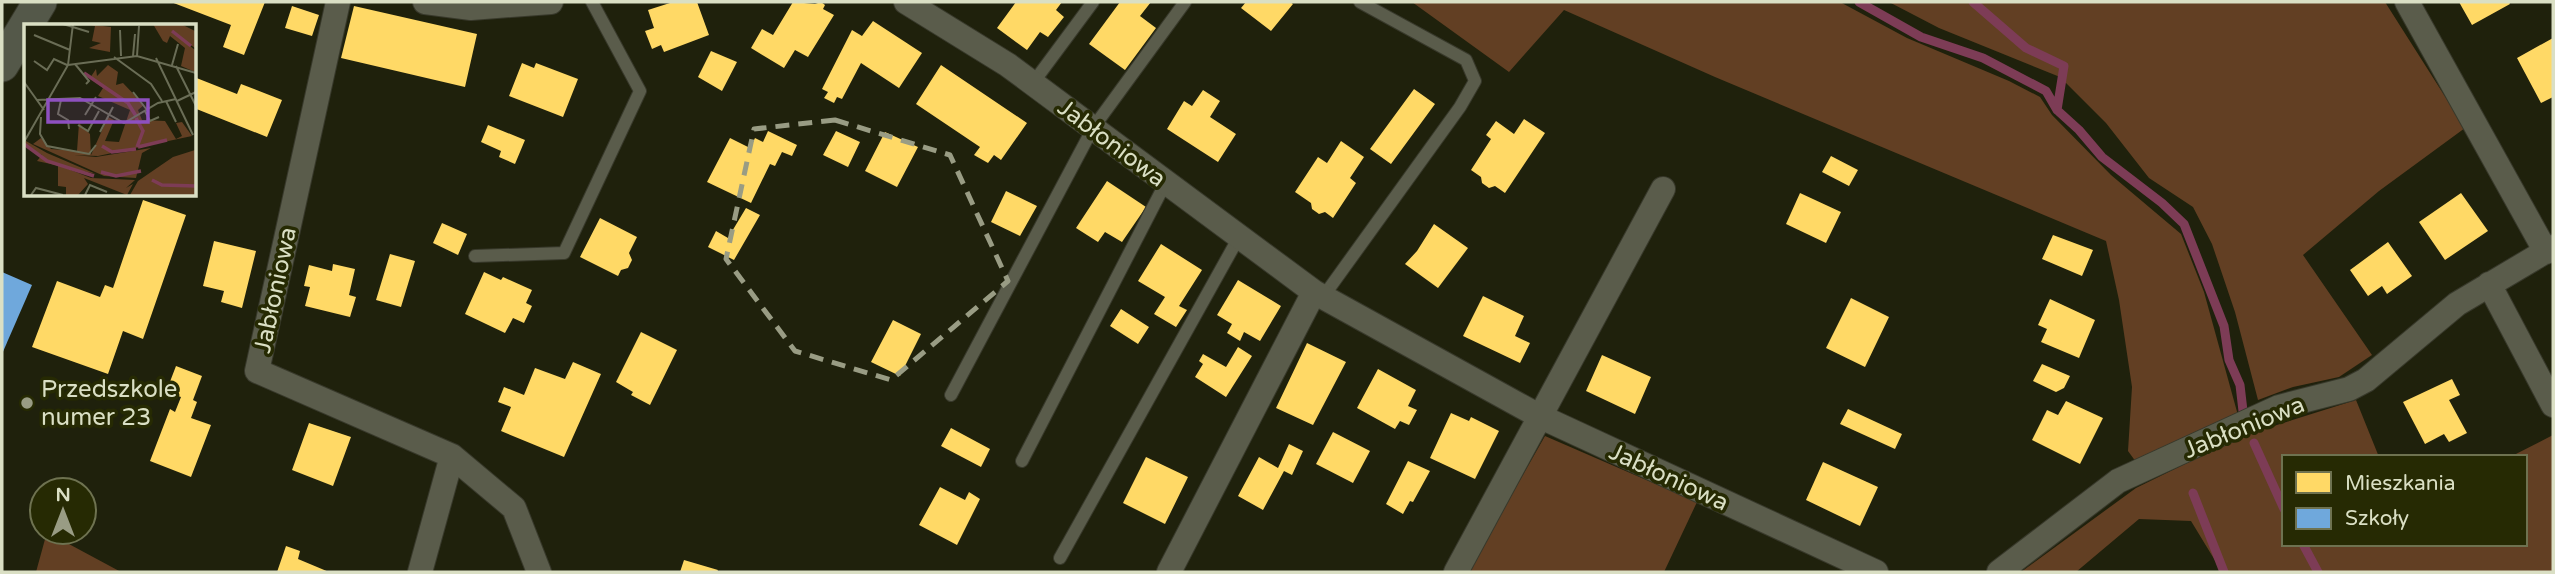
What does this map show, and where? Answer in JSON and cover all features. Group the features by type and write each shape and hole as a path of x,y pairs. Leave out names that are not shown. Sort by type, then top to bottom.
{"street":[{"path":"27,24 40,2"},
{"name":"Jabłoniowa","path":"338,2 257,371 452,456 514,508 539,572"},
{"path":"425,2 471,8 551,2"},
{"name":"Jabłoniowa","path":"906,2 1008,65 1318,294 1539,416 1877,572"},
{"path":"2407,2 2550,249"},
{"path":"2,65 24,29"},
{"path":"1456,572 1663,189"},
{"name":"Jabłoniowa","path":"1999,572 2118,481 2279,407 2349,389 2366,380 2457,304 2550,249"},
{"path":"2489,284 2553,405"},
{"path":"1169,572 1318,294"},
{"path":"420,572 452,456"}],"lane":[{"path":"475,256 564,253 640,91 592,2"},
{"path":"1032,83 1093,2"},
{"path":"951,395 1093,128 1185,2"},
{"path":"1318,294 1460,107 1475,81 1466,60 1360,2"},
{"path":"1022,461 1166,182"},
{"path":"1060,558 1239,237"}],"highlighted area":[{"path":"835,120 950,155 1008,281 891,380 795,351 726,259 754,129"}],"shaded area":[{"path":"1412,2 1840,2 1907,38 2009,81 2040,97 2052,115 2111,175 2181,234 2204,292 2239,419 2136,462 2128,451 2132,387 2119,300 2106,241 1715,77 1564,10 1509,72"},
{"path":"1889,2 2385,2 2465,128 2379,191 2303,255 2372,355 2339,377 2293,387 2258,400 2235,312 2212,244 2193,207 2149,178 2106,123 2060,77 1939,28"},
{"path":"2356,400 2378,455 2282,455 2282,546 2527,546 2527,455 2514,455 2553,435 2553,572 2222,572 2191,521 2139,519 2076,572 2021,572 2136,488 2242,436"},
{"path":"1545,436 1697,502 1664,572 1468,572"},
{"path":"43,546 73,546 121,572 36,572"}],"building: Mieszkania":[{"path":"171,2 265,2 244,55 223,47 231,25"},
{"path":"673,2 697,2 709,35 664,52 661,45 652,49 645,31 654,28 648,10"},
{"path":"793,2 821,2 825,5 823,9 834,15 808,57 795,50 784,68 751,48 762,29 773,35"},
{"path":"1016,2 1062,2 1056,10 1064,17 1048,37 1040,32 1027,50 997,28"},
{"path":"1120,2 1151,2 1140,16 1156,28 1125,70 1089,44"},
{"path":"1246,2 1293,4 1271,31 1241,8"},
{"path":"2459,2 2509,2 2510,4 2472,25"},
{"path":"292,6 319,15 312,36 285,28"},
{"path":"354,6 477,34 465,87 341,58"},
{"path":"873,21 922,53 899,88 861,63 842,99 837,97 834,103 824,98 828,92 822,89 852,30 862,36"},
{"path":"2553,38 2553,97 2541,103 2517,58"},
{"path":"711,51 737,62 722,91 698,77"},
{"path":"522,63 534,68 536,63 578,79 563,117 509,96"},
{"path":"941,65 1027,123 1001,160 994,155 988,163 974,155 980,147 916,104"},
{"path":"196,78 237,94 241,84 282,100 267,137 196,109"},
{"path":"1414,89 1435,104 1391,164 1370,149"},
{"path":"1203,90 1220,101 1210,117 1236,134 1218,162 1167,129 1184,101 1192,106"},
{"path":"1524,119 1545,133 1505,193 1495,186 1489,188 1482,183 1481,177 1471,170 1491,139 1486,135 1496,121 1514,134"},
{"path":"488,125 525,140 515,164 499,157 501,151 481,142"},
{"path":"768,131 797,145 792,156 782,152 775,166 770,164 751,203 707,182 730,138 750,148 755,138 763,142"},
{"path":"836,131 860,142 848,167 823,155"},
{"path":"885,132 918,147 897,187 865,171"},
{"path":"1341,141 1364,157 1350,178 1356,183 1333,218 1325,212 1319,214 1312,209 1311,203 1295,192 1318,157 1327,163"},
{"path":"1831,156 1858,170 1849,186 1822,172"},
{"path":"1107,181 1146,207 1122,242 1105,232 1098,242 1076,228"},
{"path":"1006,191 1037,206 1020,236 991,222"},
{"path":"1800,193 1841,212 1826,243 1786,224"},
{"path":"2461,193 2488,231 2445,260 2419,222"},
{"path":"143,200 186,215 143,339 123,331 108,374 32,347 57,281 100,297 105,285 113,288"},
{"path":"746,208 760,215 734,260 708,247 716,231 728,238"},
{"path":"600,218 637,237 629,253 632,260 628,268 621,270 618,276 580,257"},
{"path":"442,223 467,234 458,255 433,243"},
{"path":"1434,224 1468,248 1438,288 1405,264"},
{"path":"2053,235 2093,250 2082,276 2042,259"},
{"path":"214,241 256,251 242,308 221,302 224,291 203,286"},
{"path":"2388,242 2412,276 2387,294 2382,286 2368,296 2350,270"},
{"path":"1161,244 1202,270 1179,306 1187,310 1176,327 1154,314 1165,297 1138,281"},
{"path":"390,254 415,261 401,307 376,300"},
{"path":"333,264 355,269 349,295 356,297 350,317 305,306 310,287 304,286 309,265 332,271"},
{"path":"484,272 532,290 526,303 532,306 524,323 513,318 505,333 465,314"},
{"path":"1238,280 1281,306 1260,341 1244,332 1240,341 1227,333 1232,324 1217,315"},
{"path":"1483,296 1524,316 1515,336 1530,343 1520,363 1463,336"},
{"path":"1851,298 1889,317 1865,367 1826,348"},
{"path":"2050,299 2095,320 2079,358 2041,342 2047,329 2038,325"},
{"path":"1121,309 1149,327 1138,344 1110,326"},
{"path":"893,320 921,334 900,376 871,362"},
{"path":"641,332 677,350 650,405 631,395 633,392 616,382"},
{"path":"1307,343 1346,362 1313,425 1276,408"},
{"path":"1238,347 1252,356 1226,397 1195,377 1203,364 1199,361 1203,354 1226,367"},
{"path":"1602,355 1651,377 1635,414 1586,391"},
{"path":"573,362 601,374 564,457 501,431 511,407 498,402 504,387 524,395 535,368 565,379"},
{"path":"2042,364 2070,376 2064,388 2056,392 2033,381"},
{"path":"176,366 202,376 193,400 197,402 191,418 211,425 191,477 150,461 170,409 175,412 181,397 166,392"},
{"path":"1378,369 1416,390 1408,406 1417,410 1409,425 1400,421 1395,429 1357,408"},
{"path":"2452,379 2460,395 2449,400 2467,433 2449,442 2444,434 2425,444 2403,402"},
{"path":"2066,401 2103,418 2080,464 2032,440 2047,410 2058,415"},
{"path":"1848,409 1902,434 1895,449 1840,424"},
{"path":"1451,413 1469,421 1471,417 1499,431 1475,479 1430,458"},
{"path":"309,423 351,437 333,486 292,470"},
{"path":"951,428 990,449 981,467 941,446"},
{"path":"1333,432 1370,451 1353,483 1316,464"},
{"path":"1289,444 1303,451 1292,475 1284,471 1263,510 1238,496 1259,457 1278,468"},
{"path":"1146,457 1188,477 1165,524 1123,503"},
{"path":"1408,461 1430,471 1403,514 1386,504"},
{"path":"1823,462 1878,487 1860,526 1806,500"},
{"path":"940,487 965,500 969,492 980,499 957,545 919,525"},
{"path":"286,546 300,551 298,559 329,572 277,572"},
{"path":"684,560 718,570 680,572"}],"building: Szkoły":[{"path":"2,272 32,285 2,354"}],"waterway":[{"path":"1859,2 1921,37 1983,58 2046,91 2057,110 2102,157 2162,203 2184,224 2224,326 2229,360 2240,385 2243,411"},
{"path":"1973,2 2026,48 2064,66 2057,110"},
{"path":"2254,443 2282,505"},
{"path":"2193,493 2224,572"},
{"path":"2304,546 2318,572"}],"place":[{"name":"Przedszkole numer 23","path":"27,403"}]}
